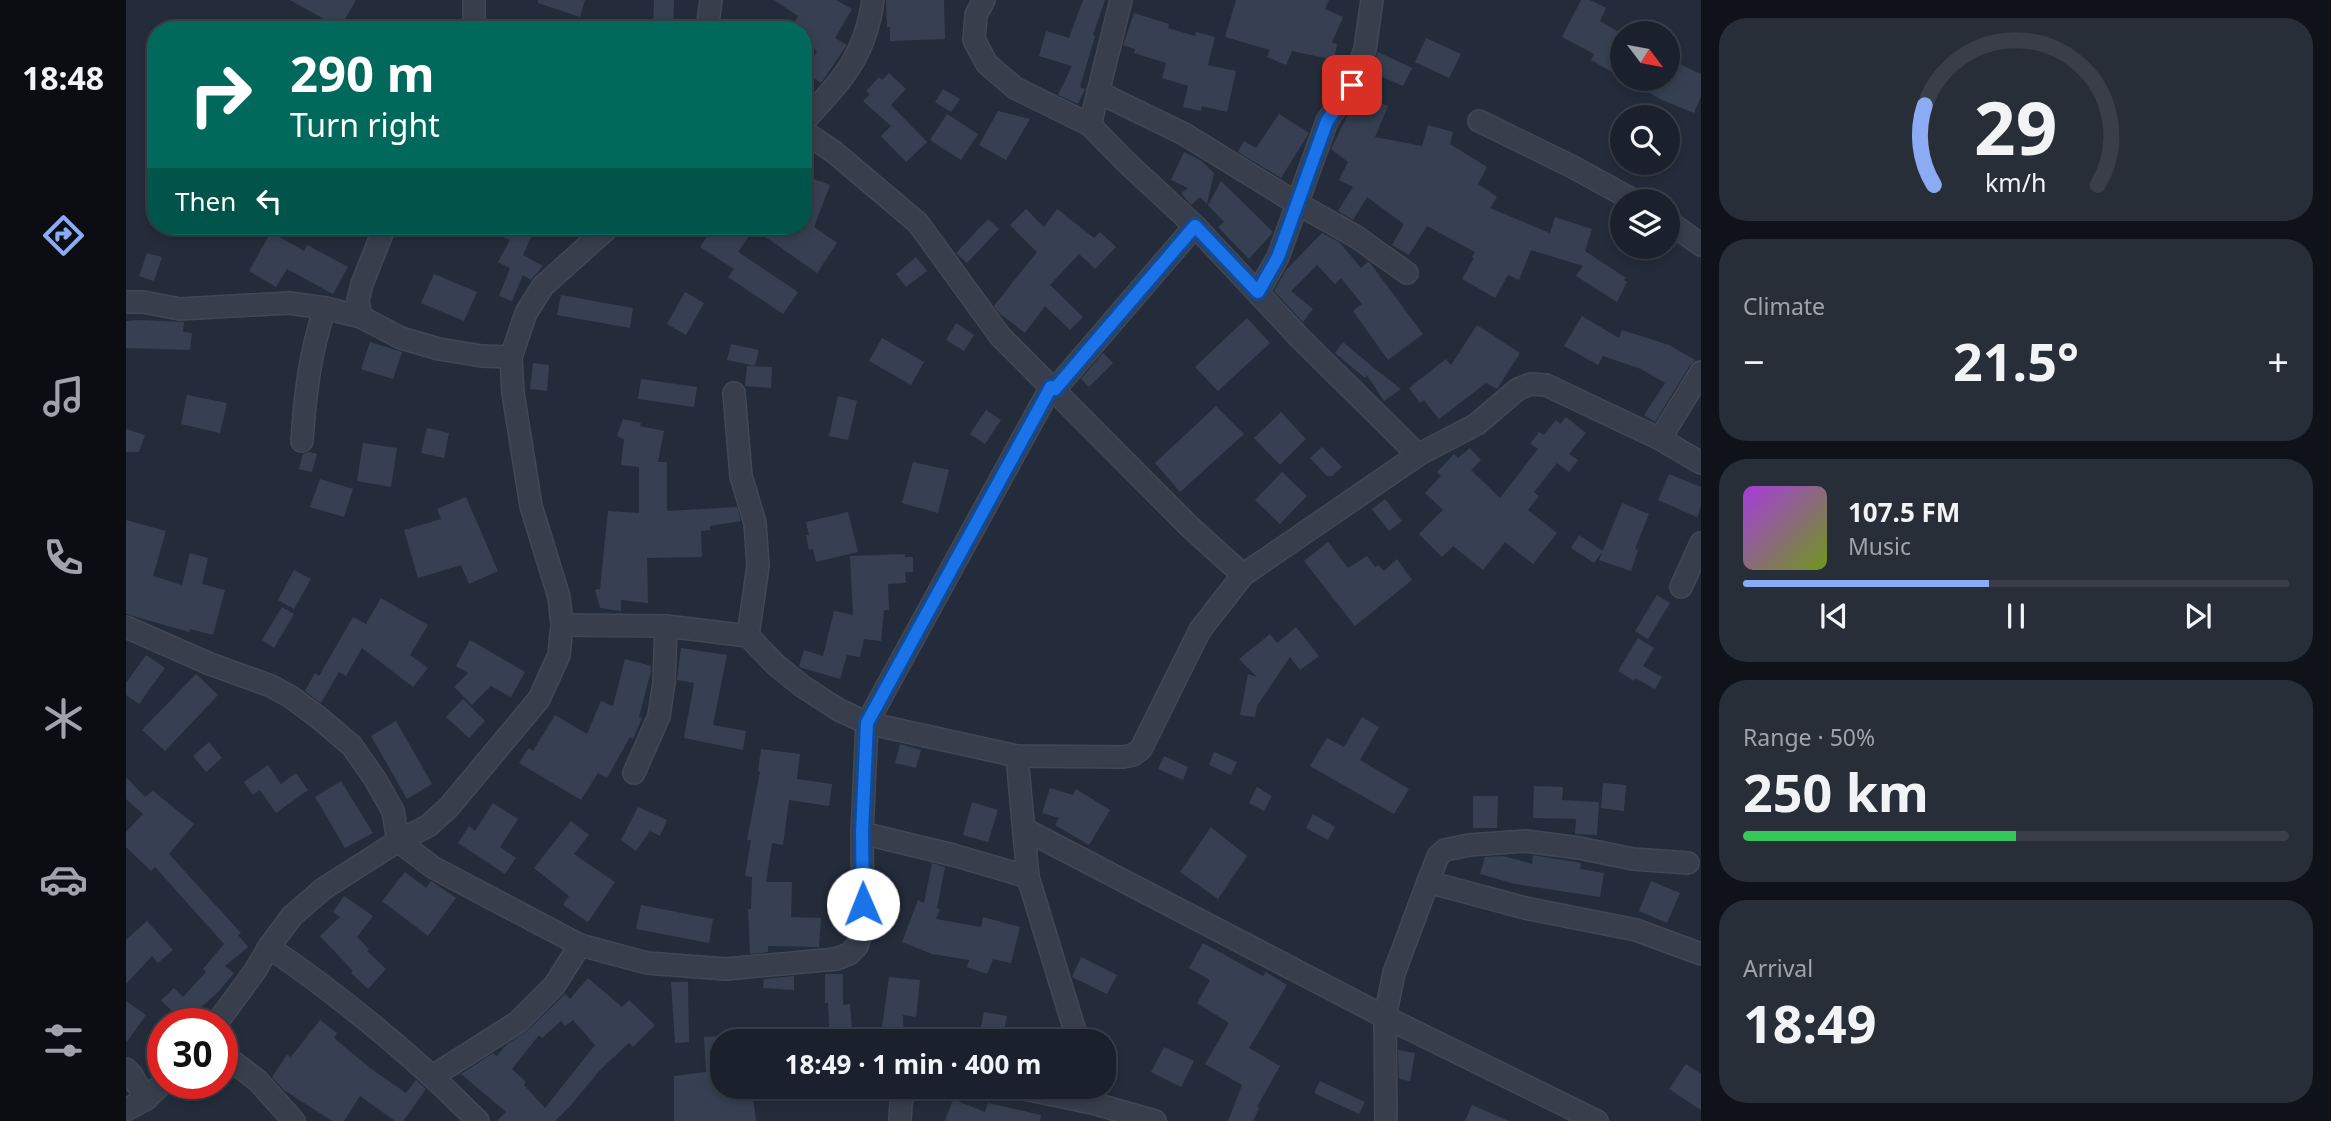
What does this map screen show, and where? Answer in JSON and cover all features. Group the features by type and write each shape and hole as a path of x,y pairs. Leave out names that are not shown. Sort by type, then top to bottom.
{"street":[{"path":"474,0 474,21"},
{"path":"708,21 711,0"},
{"path":"812,112 836,86 859,54 870,23 873,0"},
{"path":"984,0 976,15 974,40 986,64 1015,88 1090,125 1195,226 1298,337 1418,455"},
{"path":"1090,125 1121,0"},
{"path":"1258,292 1278,257 1327,121 1352,85 1365,48 1372,0"},
{"path":"1098,92 1184,134 1355,236 1407,273"},
{"path":"1090,125 1120,103"},
{"path":"1479,121 1613,189"},
{"path":"812,137 834,152 918,223 1000,336 1190,527 1243,575"},
{"path":"126,627 291,696 352,746 393,811 398,841 434,868 580,945 648,963 726,969 836,958 849,954 858,946 863,928 862,833 867,723 1053,388 1195,226"},
{"path":"1680,230 1701,245"},
{"path":"361,317 358,300 381,235"},
{"path":"228,1008 292,916 323,889 398,841 428,826 449,807 539,699 559,655 562,625 559,597 531,506 513,393 511,356 526,313 543,286 600,235"},
{"path":"126,302 143,302 180,309 289,303 361,317 401,338 439,349 482,356 511,356"},
{"path":"302,441 308,368 315,336 325,309"},
{"path":"1660,439 1701,372"},
{"path":"562,625 666,626 748,636 776,665 803,686 839,710 867,723 1017,756 1123,757 1133,755 1141,749 1200,630 1243,575 1418,455 1477,424 1518,389 1531,384 1546,385 1660,439 1701,463"},
{"path":"734,393 741,476 755,523 758,566 748,636"},
{"path":"1681,587 1701,544"},
{"path":"634,773 659,716 664,682 666,626"},
{"path":"1017,756 1028,877 1074,1029"},
{"path":"1024,829 1385,1017 1597,1121"},
{"path":"862,833 1028,877"},
{"path":"1386,1121 1385,1017 1394,973 1438,856 1445,850 1469,845 1526,841 1633,859 1688,863"},
{"path":"1428,881 1525,908 1636,930 1701,954"},
{"path":"433,1076 518,1022 554,986 580,945"},
{"path":"270,947 334,993 433,1076 478,1121"},
{"path":"238,1065 258,1081 294,1121"},
{"path":"126,1069 146,1099 126,1110"},
{"path":"901,1121 902,1099"},
{"path":"1069,1099 1155,1121"}],"building":[{"path":"290,0 356,0 344,21 328,21"},
{"path":"538,0 585,0 580,17 538,3"},
{"path":"654,0 674,0 673,21 653,21"},
{"path":"774,0 836,0 852,9 835,38 847,45 821,83 812,77 812,59 817,51 812,48 812,21 795,21 798,16"},
{"path":"886,0 944,0 945,39 890,41"},
{"path":"1083,0 1105,0 1080,87 1085,89 1078,104 1058,95 1072,66 1039,56 1046,31 1069,38"},
{"path":"1236,0 1329,0 1325,9 1343,17 1332,43 1337,44 1334,60 1292,51 1286,65 1267,57 1270,50 1225,37"},
{"path":"1581,0 1590,0 1606,8 1600,21 1610,27 1610,71 1591,60 1594,54 1562,37"},
{"path":"1134,13 1195,36 1196,32 1215,37 1208,65 1236,71 1227,112 1202,106 1201,111 1183,107 1188,86 1162,78 1166,63 1134,53 1135,49 1123,45"},
{"path":"1426,38 1461,54 1449,78 1415,62"},
{"path":"1378,52 1412,68 1403,86 1371,72"},
{"path":"1680,64 1701,74 1701,96 1694,113 1680,105 1662,100 1646,91 1680,91"},
{"path":"889,73 906,89 891,105 927,142 906,162 881,136 891,126 863,101 870,94 866,91 879,77 882,80"},
{"path":"943,89 960,99 951,112 935,102"},
{"path":"1361,96 1388,106 1375,137 1422,146 1428,125 1453,132 1450,144 1487,167 1478,184 1497,197 1490,208 1550,233 1555,217 1592,229 1585,251 1626,278 1624,280 1627,282 1617,302 1576,276 1583,266 1531,250 1519,280 1508,275 1495,298 1462,279 1475,252 1427,226 1409,255 1392,245 1404,224 1367,197 1353,220 1338,211 1353,187 1339,180 1348,162 1331,149 1347,116"},
{"path":"998,111 1030,119 1006,160 979,145"},
{"path":"947,114 978,134 961,160 930,140"},
{"path":"1279,114 1309,133 1281,178 1238,152 1244,141 1256,148"},
{"path":"1184,152 1200,160 1214,173 1207,204 1200,197 1191,205 1181,193 1188,188 1171,180"},
{"path":"812,178 830,185 814,227 837,243 817,273 763,235 812,235"},
{"path":"1221,181 1273,232 1249,259 1218,227 1224,222 1208,205"},
{"path":"1026,209 1044,227 1057,209 1094,238 1100,232 1116,247 1095,269 1079,254 1050,285 1083,317 1070,330 1045,306 1025,333 994,306 1037,252 1010,225"},
{"path":"988,219 999,229 967,263 956,253"},
{"path":"1322,233 1339,242 1361,268 1370,263 1423,334 1388,360 1353,311 1362,304 1341,278 1335,284 1317,265 1291,291 1313,309 1303,322 1274,291 1286,270"},
{"path":"269,235 276,235 304,251 307,245 348,267 333,294 287,269 276,287 249,271"},
{"path":"498,235 532,235 523,255 543,266 531,280 523,275 512,301 499,296 510,268 498,262 510,240"},
{"path":"708,235 750,235 738,252 798,292 783,314 728,277 734,269 700,247"},
{"path":"147,253 162,257 154,281 139,276"},
{"path":"916,257 927,271 906,287 896,274"},
{"path":"434,274 477,292 464,321 421,303"},
{"path":"685,292 704,303 686,335 667,324"},
{"path":"561,295 633,308 630,328 557,315"},
{"path":"1582,316 1619,338 1622,330 1669,345 1695,360 1655,422 1644,415 1665,383 1641,369 1603,356 1598,365 1564,346"},
{"path":"1247,318 1270,343 1218,391 1195,367"},
{"path":"126,321 184,322 183,332 192,333 190,350 126,348"},
{"path":"956,323 974,335 964,351 946,340"},
{"path":"1477,325 1520,353 1497,389 1486,383 1439,419 1424,400 1420,403 1409,388 1446,359 1451,365"},
{"path":"882,338 924,362 911,385 869,361"},
{"path":"370,342 402,352 393,379 361,369"},
{"path":"1343,342 1401,389 1384,401 1367,375 1365,378 1335,353"},
{"path":"731,344 759,350 755,366 727,360"},
{"path":"1103,353 1113,363 1089,387 1081,379"},
{"path":"533,363 549,365 547,391 530,389"},
{"path":"747,366 772,367 771,388 745,386"},
{"path":"641,379 697,387 694,407 638,399"},
{"path":"187,395 227,403 220,433 181,424"},
{"path":"838,396 857,401 848,440 829,436"},
{"path":"1216,406 1244,434 1180,492 1155,463"},
{"path":"986,410 1001,420 985,444 970,434"},
{"path":"1281,412 1306,439 1280,465 1254,438"},
{"path":"1566,417 1586,433 1569,454 1578,460 1569,472 1557,463 1534,492 1539,496 1528,510 1557,533 1533,564 1505,542 1483,570 1453,546 1442,557 1419,534 1443,510 1425,493 1441,476 1437,472 1454,454 1458,458 1470,448 1481,460 1471,470 1500,498 1538,449 1530,444 1539,432 1544,435 1556,420 1560,424"},
{"path":"623,419 664,431 658,462 667,462 667,511 737,507 741,521 710,526 710,530 701,531 702,557 647,558 648,603 621,600 621,611 600,608 595,590 600,589 608,511 639,513 639,467 621,465 624,439 617,436"},
{"path":"427,428 449,433 444,458 421,453"},
{"path":"126,429 145,435 139,452 126,452"},
{"path":"363,443 397,448 391,487 357,481"},
{"path":"1322,447 1342,467 1332,476 1327,476 1310,458"},
{"path":"303,454 317,454 312,472 299,469"},
{"path":"913,462 949,470 938,513 902,503"},
{"path":"1282,472 1307,496 1280,524 1255,500"},
{"path":"1669,474 1701,487 1701,506 1697,517 1658,500"},
{"path":"320,479 353,489 344,517 310,507"},
{"path":"466,497 498,571 469,584 461,565 418,578 404,530 441,519 437,509"},
{"path":"1385,499 1402,521 1389,531 1372,509"},
{"path":"1622,503 1649,514 1635,549 1638,550 1631,571 1599,560"},
{"path":"848,512 858,552 816,562 813,549 809,550 806,522"},
{"path":"126,520 166,531 153,576 182,585 190,553 208,558 202,584 225,590 213,635 190,629 189,632 126,614"},
{"path":"1579,535 1603,551 1594,563 1571,548"},
{"path":"1328,542 1348,568 1367,556 1375,567 1378,565 1384,571 1397,559 1412,580 1355,626 1304,561"},
{"path":"905,554 905,557 913,557 913,572 905,572 906,583 888,584 889,610 884,610 881,641 864,639 860,657 847,655 840,679 799,667 804,650 823,656 834,611 853,615 850,556"},
{"path":"294,570 311,579 294,609 278,600"},
{"path":"1657,595 1670,603 1648,639 1635,631"},
{"path":"381,598 428,625 410,655 428,668 413,687 362,648 346,676 339,672 321,703 305,691 315,673 319,676 353,617 366,624"},
{"path":"282,607 294,614 274,648 262,640"},
{"path":"1296,627 1319,656 1300,670 1290,657 1257,706 1255,717 1240,715 1248,674 1257,677 1239,659 1270,634 1277,643"},
{"path":"1638,638 1654,648 1643,666 1662,677 1655,689 1618,671"},
{"path":"470,640 525,672 511,697 491,686 472,705 454,687 468,673 456,666"},
{"path":"681,648 727,655 713,725 746,731 743,750 684,738 694,683 677,680"},
{"path":"146,655 165,668 139,704 126,695 126,683"},
{"path":"625,659 651,666 651,671 639,717 642,718 633,739 630,737 607,778 598,773 581,800 519,763 529,748 533,751 555,715 587,734 601,701 613,706"},
{"path":"196,674 218,695 165,751 142,730"},
{"path":"463,699 485,721 469,738 446,717"},
{"path":"1362,717 1379,727 1360,760 1409,789 1394,814 1310,766 1327,738 1344,747"},
{"path":"396,721 432,784 407,799 371,736"},
{"path":"209,742 222,758 206,772 193,756"},
{"path":"900,744 921,750 916,768 895,763"},
{"path":"761,749 800,754 797,779 832,784 829,806 789,800 783,845 772,843 766,882 792,882 791,917 821,918 819,947 768,946 768,952 750,954 748,909 751,909 752,877 745,876 751,840 747,840 760,772"},
{"path":"1214,752 1237,762 1231,775 1209,765"},
{"path":"1164,756 1188,767 1183,780 1158,769"},
{"path":"268,765 281,784 296,773 308,790 276,813 260,790 253,795 244,782"},
{"path":"126,777 145,797 153,791 194,824 169,854 241,933 238,935 248,947 225,966 234,973 200,1008 169,1008 161,1000 174,988 183,997 206,972 203,969 224,944 155,867 151,871 126,847 126,832 143,814 126,799"},
{"path":"341,781 373,833 345,848 315,797"},
{"path":"1603,783 1626,785 1624,811 1601,808"},
{"path":"1534,786 1563,787 1562,800 1599,802 1597,835 1575,834 1576,819 1533,818"},
{"path":"1257,787 1272,796 1264,811 1249,803"},
{"path":"1050,788 1073,795 1076,789 1110,810 1089,845 1055,825 1059,818 1042,813"},
{"path":"1473,796 1498,796 1497,828 1473,828"},
{"path":"972,802 998,810 988,842 963,835"},
{"path":"493,803 518,819 500,847 516,858 505,874 458,843 469,826 475,831"},
{"path":"638,807 667,820 660,836 650,831 636,851 621,840"},
{"path":"1313,814 1335,827 1328,840 1306,828"},
{"path":"571,821 589,835 574,854 615,882 588,922 563,905 569,896 534,868"},
{"path":"1211,827 1247,856 1218,899 1180,872"},
{"path":"1533,855 1581,863 1580,869 1604,873 1600,897 1515,884 1480,874 1485,857 1503,856 1532,864"},
{"path":"932,863 945,867 937,908 940,909 936,919 981,927 983,917 1020,927 1011,963 993,959 987,974 967,967 969,960 932,954 902,942 918,900 924,903"},
{"path":"405,872 426,888 431,881 456,898 428,936 382,901"},
{"path":"1651,881 1680,893 1667,923 1639,911"},
{"path":"344,896 373,916 357,937 386,969 368,989 320,936 340,917 333,912"},
{"path":"641,905 713,919 709,943 636,929"},
{"path":"147,921 173,950 158,963 152,956 126,984 126,940"},
{"path":"1203,943 1263,976 1266,972 1287,985 1249,1048 1280,1066 1257,1107 1259,1108 1253,1121 1228,1121 1242,1085 1205,1064 1229,1023 1197,1003 1210,980 1189,968"},
{"path":"1081,957 1117,975 1107,994 1072,977"},
{"path":"825,974 843,974 843,1005 850,1004 852,1029 829,1029 828,1003 825,1003"},
{"path":"794,976 794,990 763,988 764,979"},
{"path":"889,977 920,980 916,1017 903,1015 904,1029 882,1027"},
{"path":"588,978 622,1007 629,1000 655,1025 633,1047 629,1043 600,1070 557,1121 497,1121 506,1112 461,1074 493,1053 497,1056 565,994 570,999","holes":["573,1020 595,1045 545,1108 524,1085 526,1082 512,1069 539,1035 542,1038 561,1021 565,1026"]},
{"path":"671,982 688,982 689,1042 675,1043"},
{"path":"126,1001 146,1015 126,1043"},
{"path":"984,1012 1007,1016 1004,1029 980,1029"},
{"path":"320,1020 337,1033 334,1038 406,1093 416,1080 426,1089 403,1121 395,1121 360,1096 344,1121 332,1121 284,1090 272,1077 287,1055 291,1057"},
{"path":"704,1037 710,1037 710,1099 753,1099 756,1121 674,1121 674,1076 706,1072"},
{"path":"1164,1047 1194,1061 1181,1087 1151,1072"},
{"path":"1398,1050 1415,1053 1410,1081 1399,1079"},
{"path":"1686,1064 1701,1074 1701,1110 1669,1089"},
{"path":"1320,1081 1365,1102 1359,1114 1314,1093"},
{"path":"953,1099 985,1112 988,1103 1041,1115 1040,1121 945,1121"},
{"path":"1472,1105 1509,1121 1465,1121"}],"route":[{"path":"863,904 862,833 867,723 1051,387 1055,389 1195,226 1258,292 1278,257 1327,121 1352,85"}]}
